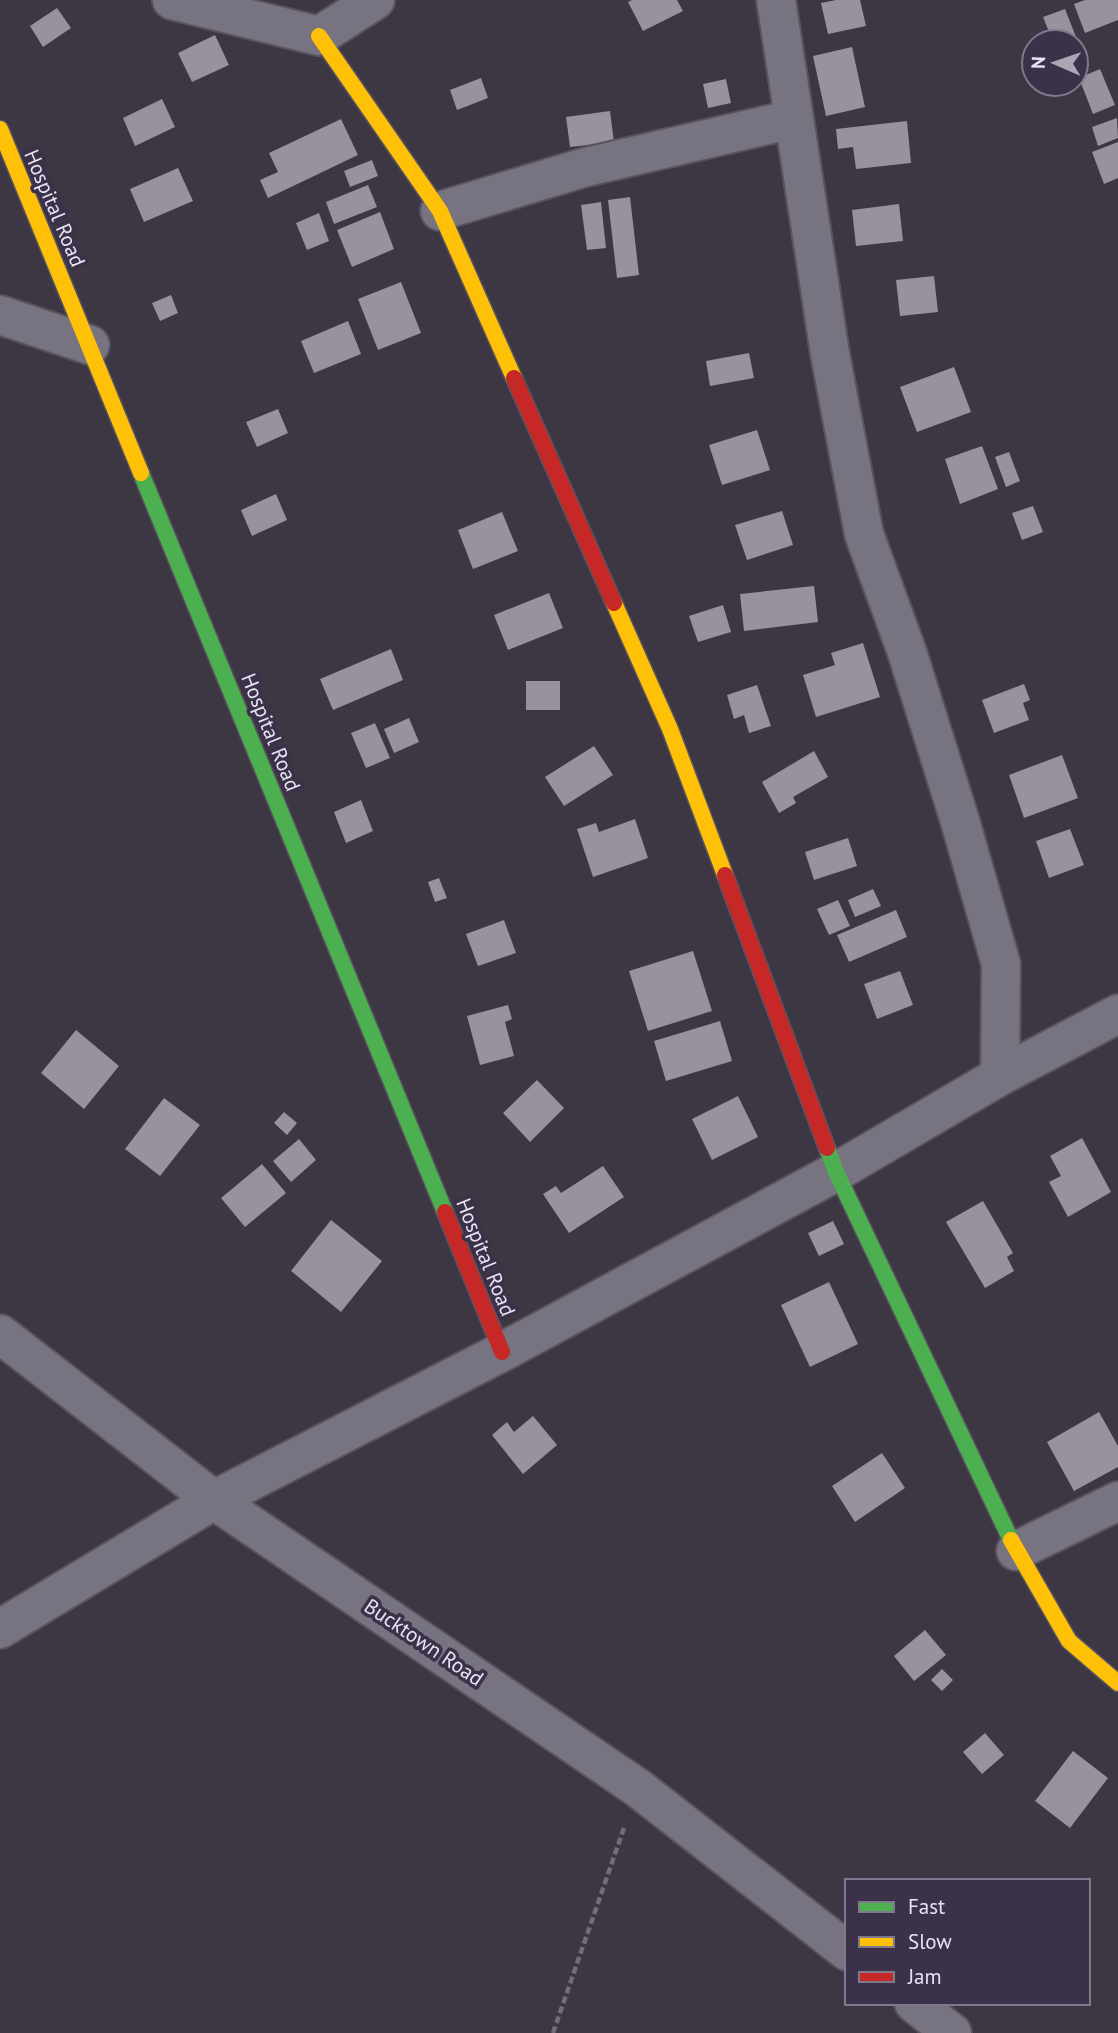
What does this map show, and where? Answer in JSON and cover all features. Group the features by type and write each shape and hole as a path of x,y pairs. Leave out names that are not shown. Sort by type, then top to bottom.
{"street":[{"path":"173,0 319,36 440,211 670,729 836,1172 1016,1551 1069,1641 1118,1683"},
{"path":"319,36 374,0"},
{"path":"776,0 830,354 864,534 907,652 1001,964 1000,1076"},
{"path":"440,211 586,167 793,119"},
{"name":"Hospital Road","path":"4,154 90,345 502,1352"},
{"path":"0,315 90,345"},
{"path":"0,1629 214,1500 502,1352 836,1172 1000,1076 1118,1014"},
{"name":"Bucktown Road","path":"0,1334 214,1500 638,1788 845,1949"},
{"path":"1016,1551 1118,1500"},
{"path":"916,2005 951,2033"}],"path":[{"path":"553,2033 638,1788"}],"building":[{"path":"677,0 683,11 643,31 628,2"},
{"path":"860,0 866,26 828,34 821,3"},
{"path":"1085,0 1118,0 1118,20 1090,31 1090,28 1083,28 1074,4"},
{"path":"57,8 71,28 43,47 30,26"},
{"path":"1065,9 1072,28 1047,28 1043,17"},
{"path":"215,35 229,65 192,82 178,53"},
{"path":"852,47 865,107 826,116 813,56"},
{"path":"1100,69 1115,105 1093,114 1087,98 1090,98 1090,73"},
{"path":"481,78 488,98 457,110 450,90"},
{"path":"726,79 731,103 708,108 703,84"},
{"path":"162,99 175,127 135,146 123,118"},
{"path":"610,111 614,142 570,147 566,117"},
{"path":"1117,118 1118,138 1098,146 1092,127"},
{"path":"341,119 358,155 268,198 260,180 278,172 269,153"},
{"path":"907,121 911,163 856,169 853,147 838,149 836,129"},
{"path":"1118,142 1118,178 1104,184 1092,152"},
{"path":"372,160 378,176 350,187 344,171"},
{"path":"178,168 193,201 144,222 130,189"},
{"path":"368,185 377,207 334,224 326,202"},
{"path":"630,197 639,275 617,278 608,200"},
{"path":"601,202 606,248 587,250 581,205"},
{"path":"899,204 903,241 856,246 852,210"},
{"path":"380,212 394,249 352,267 337,230"},
{"path":"319,213 329,241 307,250 296,223"},
{"path":"934,276 938,312 900,316 896,280"},
{"path":"401,282 421,333 378,350 358,299"},
{"path":"171,295 178,313 160,321 152,303"},
{"path":"348,321 361,354 314,373 301,341"},
{"path":"749,353 754,378 710,386 706,361"},
{"path":"954,367 971,412 917,432 900,387"},
{"path":"278,409 288,433 257,447 246,422"},
{"path":"757,430 770,470 722,485 709,445"},
{"path":"982,446 998,489 960,504 945,459"},
{"path":"1009,452 1020,481 1006,487 995,457"},
{"path":"276,494 287,520 252,536 241,510"},
{"path":"1033,506 1043,532 1022,540 1012,513"},
{"path":"782,511 793,545 747,560 735,525"},
{"path":"502,512 518,551 473,569 458,530"},
{"path":"814,586 818,622 744,631 740,594"},
{"path":"549,593 563,628 508,650 494,615"},
{"path":"723,605 731,632 698,642 689,616"},
{"path":"863,643 880,697 816,717 803,675 835,665 831,653"},
{"path":"391,649 403,680 333,710 320,679"},
{"path":"526,681 560,681 560,710 526,710"},
{"path":"1024,684 1030,700 1023,703 1029,720 994,733 982,700"},
{"path":"757,685 771,726 749,733 744,715 734,719 727,695"},
{"path":"409,718 419,742 394,753 384,729"},
{"path":"375,723 390,758 366,768 351,733"},
{"path":"594,746 613,775 564,806 545,777"},
{"path":"814,751 828,777 793,797 796,803 779,813 762,782"},
{"path":"1062,755 1078,798 1024,818 1009,775"},
{"path":"361,800 373,831 346,843 334,812"},
{"path":"635,819 648,858 593,877 577,829 596,823 599,832"},
{"path":"1070,829 1084,865 1049,878 1036,841"},
{"path":"848,838 857,866 814,880 805,852"},
{"path":"439,878 447,898 435,902 428,882"},
{"path":"873,889 881,906 855,917 848,900"},
{"path":"838,900 850,926 829,935 817,909"},
{"path":"896,910 907,937 849,962 837,935"},
{"path":"504,920 516,953 478,966 466,934"},
{"path":"693,951 712,1011 648,1031 629,971"},
{"path":"900,971 913,1005 877,1019 864,984"},
{"path":"508,1005 512,1019 505,1022 514,1056 480,1065 467,1016"},
{"path":"720,1021 732,1061 666,1081 654,1041"},
{"path":"76,1030 119,1066 84,1109 41,1073"},
{"path":"537,1080 564,1108 530,1142 503,1113"},
{"path":"738,1096 758,1137 712,1160 692,1119"},
{"path":"164,1098 200,1125 160,1176 125,1149"},
{"path":"284,1112 297,1123 287,1135 274,1123"},
{"path":"1082,1138 1111,1192 1068,1217 1049,1182 1061,1176 1050,1156"},
{"path":"299,1139 316,1160 291,1182 273,1161"},
{"path":"262,1164 286,1193 245,1227 221,1198"},
{"path":"603,1166 624,1197 569,1233 543,1194 556,1186 561,1193"},
{"path":"983,1201 1013,1253 1007,1257 1014,1271 985,1288 946,1222"},
{"path":"331,1220 382,1261 341,1312 291,1271"},
{"path":"833,1221 844,1244 819,1256 808,1233"},
{"path":"829,1282 858,1344 810,1367 781,1305"},
{"path":"1099,1412 1118,1446 1118,1467 1074,1491 1047,1442"},
{"path":"533,1416 557,1445 523,1474 492,1435 507,1422 514,1432"},
{"path":"882,1453 905,1488 855,1522 832,1486"},
{"path":"925,1630 946,1655 914,1681 894,1656"},
{"path":"942,1669 953,1680 942,1691 931,1680"},
{"path":"985,1733 1004,1755 982,1774 963,1752"},
{"path":"1073,1751 1108,1778 1070,1828 1035,1801"}],"traffic: fast":[{"path":"141,473 445,1212"},
{"path":"827,1148 1011,1540"}],"traffic: slow":[{"path":"319,36 440,211 514,378"},
{"path":"0,129 141,473"},
{"path":"614,603 670,729 725,875"},
{"path":"1011,1540 1069,1641 1118,1683"}],"traffic: jam":[{"path":"514,378 614,603"},
{"path":"725,875 827,1148"},
{"path":"445,1212 502,1352"}]}
